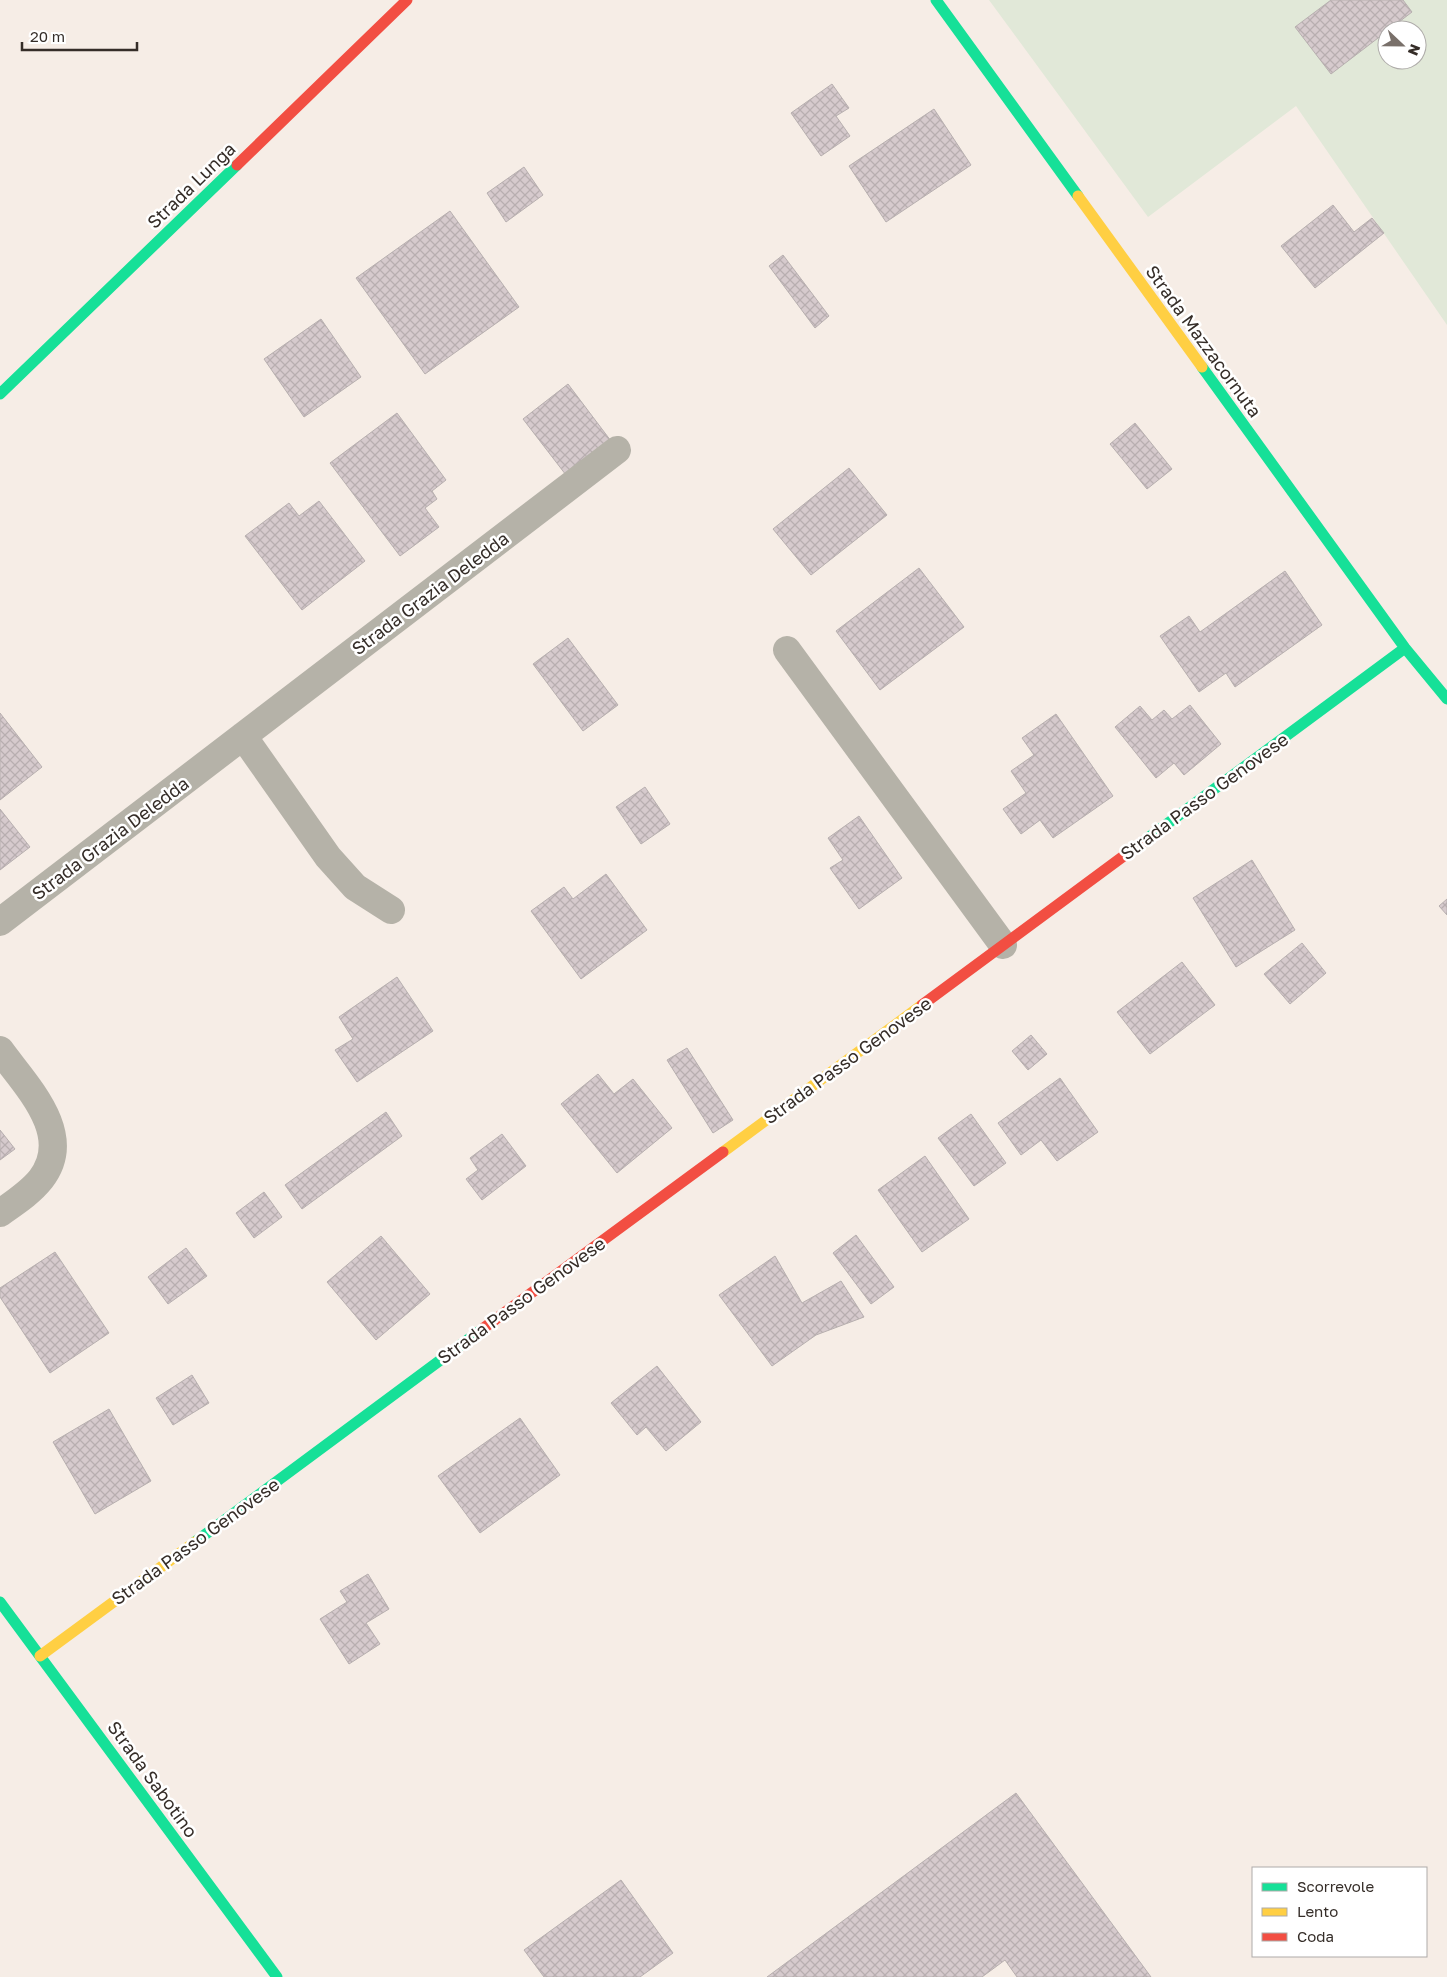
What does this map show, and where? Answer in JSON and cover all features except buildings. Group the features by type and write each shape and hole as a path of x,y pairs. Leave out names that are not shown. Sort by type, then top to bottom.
{"street":[{"name":"Strada Lunga","path":"0,394 407,0"},
{"name":"Strada Mazzacornuta","path":"936,0 1405,648 1447,699"},
{"name":"Strada Grazia Deledda","path":"0,922 617,450"},
{"name":"Strada Passo Genovese","path":"40,1656 1405,648"},
{"path":"787,650 1002,945"},
{"path":"243,736 337,868 355,888 391,910"},
{"path":"0,1050 49,1120 53,1141 50,1158 43,1177 34,1187 0,1213"},
{"name":"Strada Sabotino","path":"0,1602 277,1977"}],"green space":[{"path":"989,0 1447,0 1447,325 1296,106 1148,217"}],"traffic: fast":[{"path":"936,0 1078,196"},
{"path":"0,394 237,165"},
{"path":"1202,367 1405,648 1447,699"},
{"path":"1148,838 1405,648"},
{"path":"195,1542 481,1330"},
{"path":"0,1602 277,1977"}],"traffic: slow":[{"path":"1078,196 1202,367"},
{"path":"723,1152 922,1005"},
{"path":"40,1656 195,1542"}],"traffic: jam":[{"path":"237,165 407,0"},
{"path":"922,1005 1148,838"},
{"path":"481,1330 723,1152"}]}
